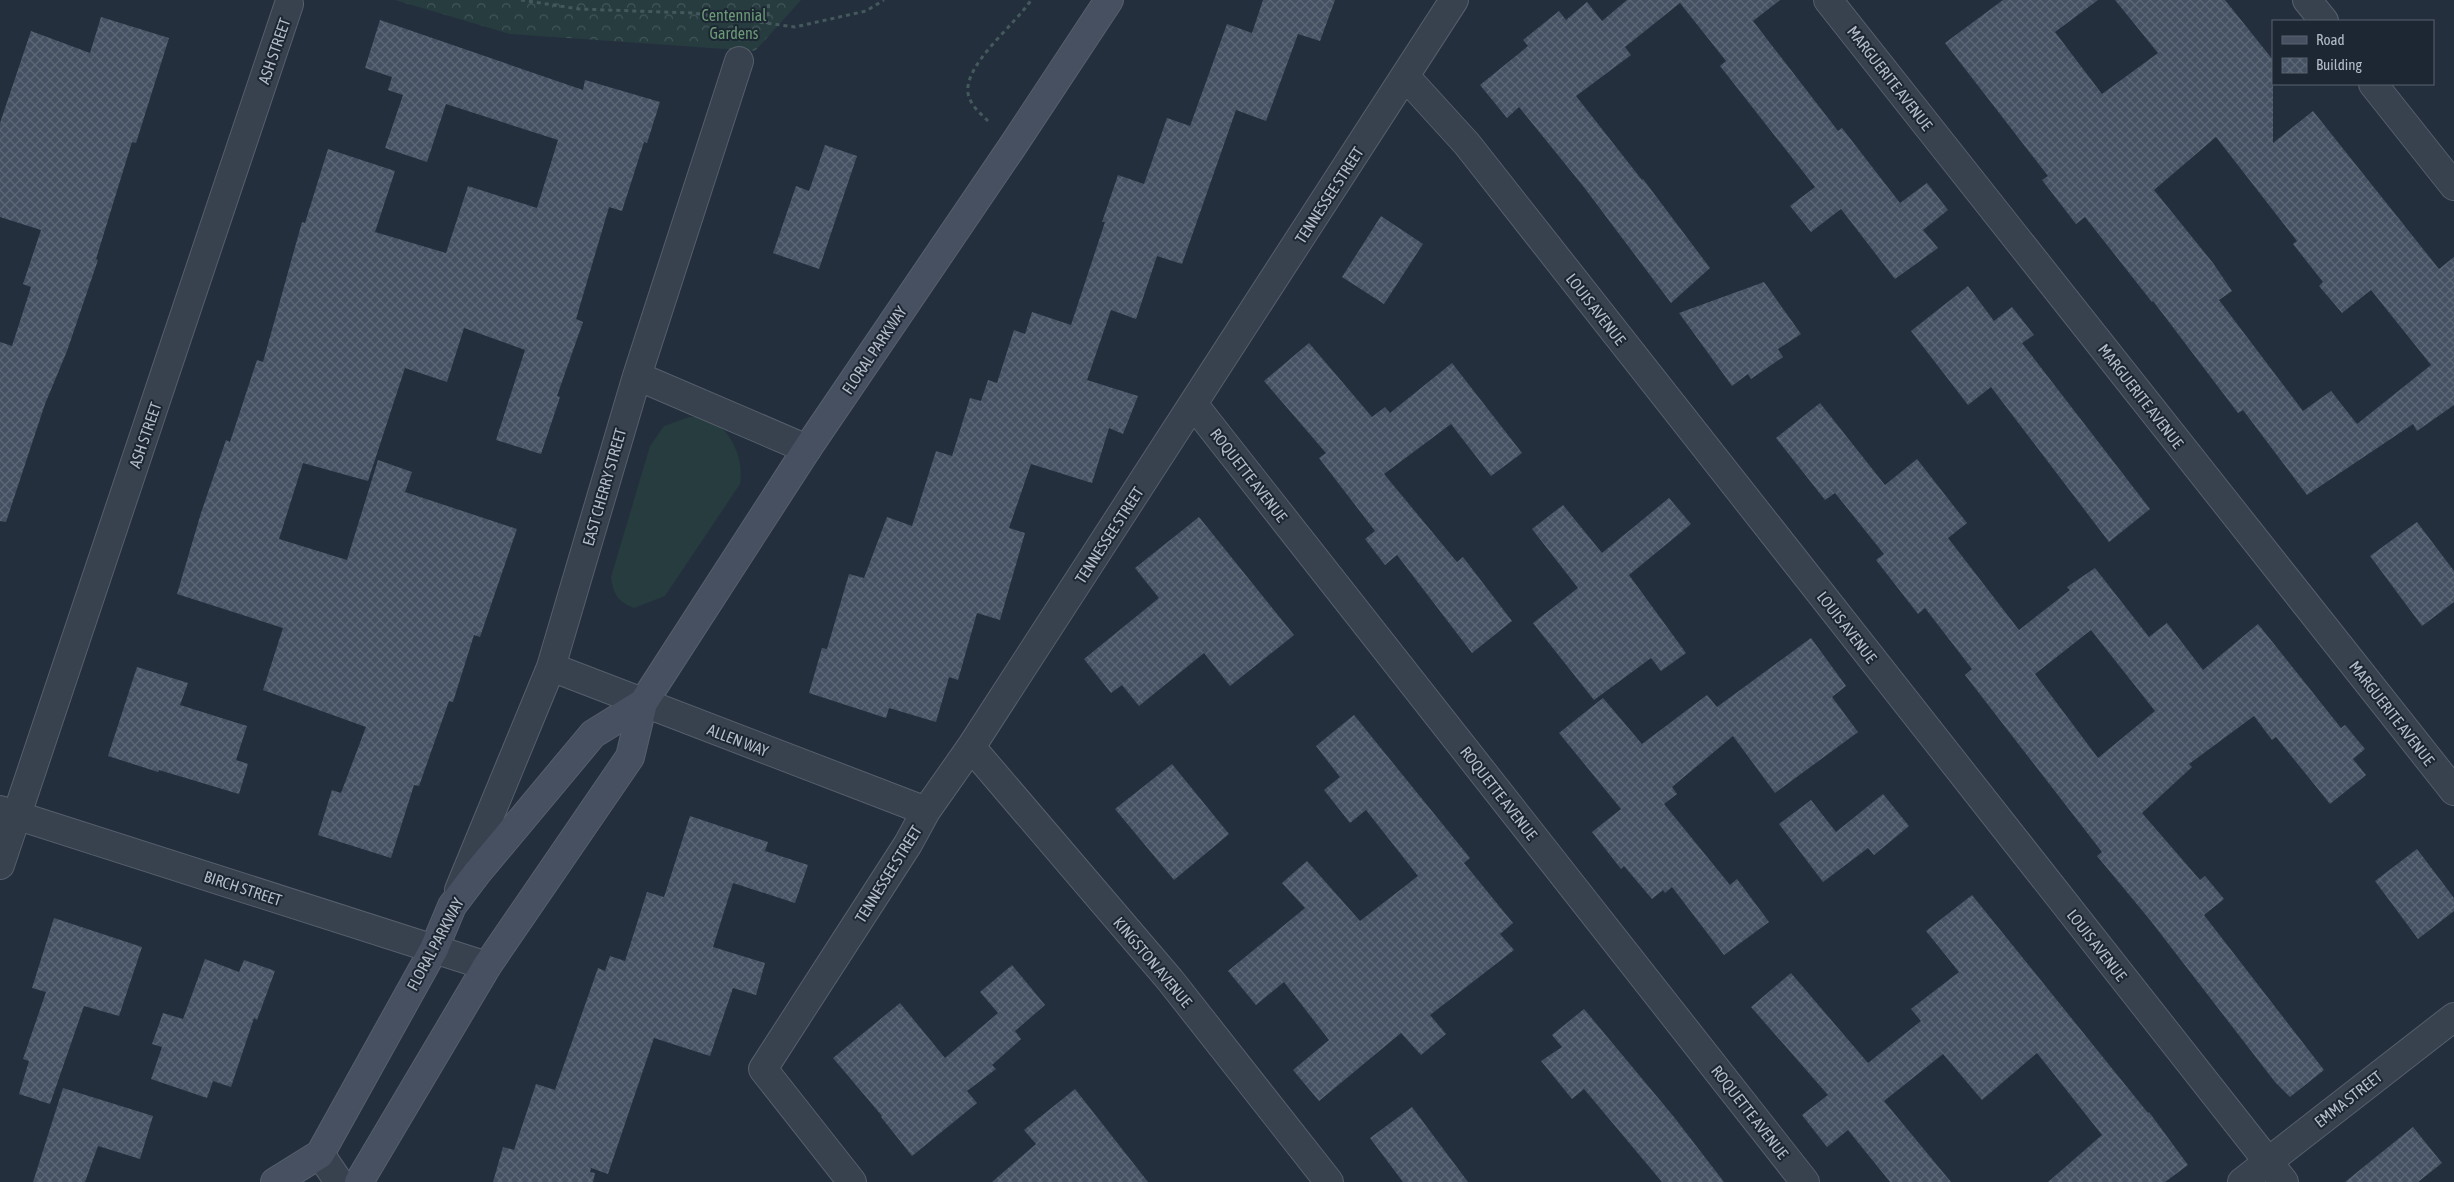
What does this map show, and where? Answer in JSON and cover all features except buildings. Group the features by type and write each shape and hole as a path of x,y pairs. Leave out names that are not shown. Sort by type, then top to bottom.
{"street":[{"name":"FLORAL PARKWAY","path":"359,1182 487,966 630,757 643,703 807,449 1012,147 1109,0"},
{"name":"TENNESSEE STREET","path":"852,1182 763,1069 908,844 926,811 971,747 1194,405 1454,0"},
{"name":"MARGUERITE AVENUE","path":"1828,0 2454,791"},
{"name":"ASH STREET","path":"0,865 8,812 290,4"},
{"name":"EAST CHERRY STREET","path":"452,906 551,667 637,376 739,61"},
{"name":"LOUIS AVENUE","path":"1405,76 1473,152 2276,1172"},
{"path":"2375,85 2454,186"},
{"path":"637,376 807,449"},
{"name":"ROQUETTE AVENUE","path":"1194,405 1805,1182"},
{"name":"ALLEN WAY","path":"551,667 926,811"},
{"name":"FLORAL PARKWAY","path":"275,1182 320,1154 434,948 452,906 477,873 593,734 643,703"},
{"name":"KINGSTON AVENUE","path":"971,747 1170,980 1329,1182"},
{"name":"BIRCH STREET","path":"8,812 487,966"},
{"name":"EMMA STREET","path":"2242,1182 2276,1172 2454,1017"},
{"path":"320,1154 339,1182"}],"path":[{"path":"521,0 579,9 692,14 795,27 866,11 884,0"},
{"path":"767,24 769,0"},
{"path":"1012,147 973,106 968,92 970,74 1031,0"}],"green space":[{"name":"Centennial Gardens","path":"395,0 801,0 755,51 510,34"},
{"path":"689,417 709,419 724,430 735,447 738,456 741,475 740,484 665,596 634,608 617,597 611,577 650,446 664,426"}]}
